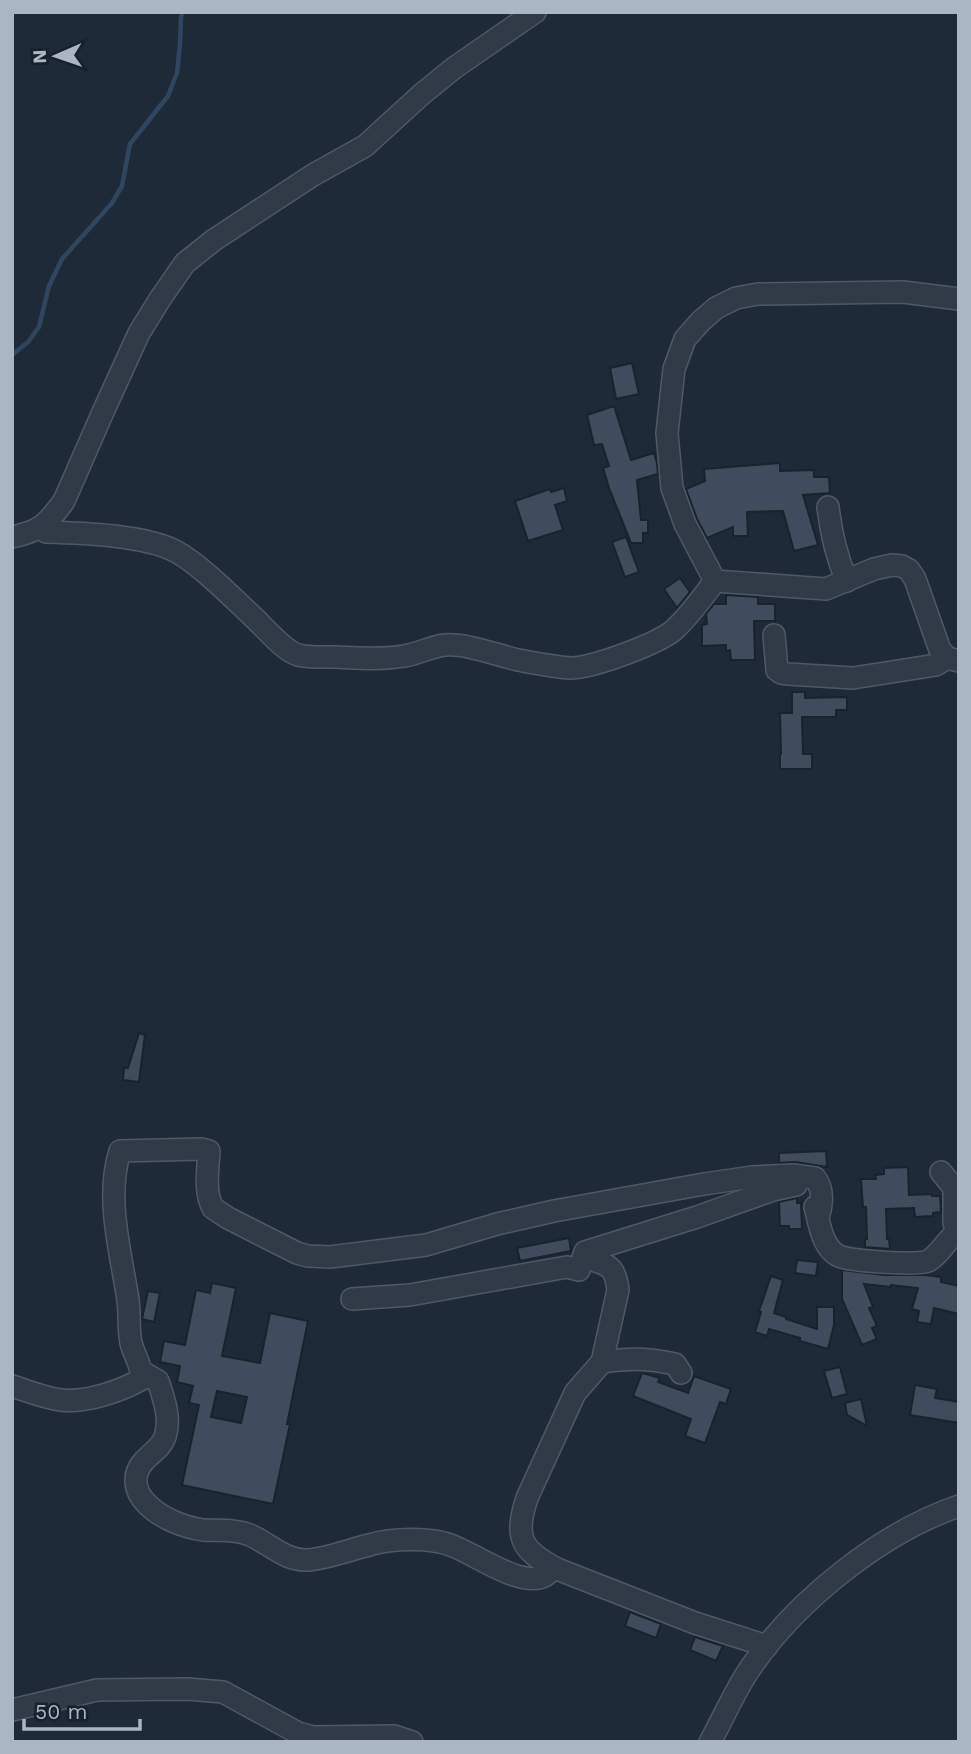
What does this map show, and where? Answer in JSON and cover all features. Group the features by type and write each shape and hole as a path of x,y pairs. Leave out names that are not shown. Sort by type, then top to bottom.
{"street":[{"path":"12,537 41,527 64,501 139,333 159,299 185,264 214,240 313,175 365,146 433,85 535,12"},
{"path":"715,581 685,524 672,488 668,458 667,433 674,369 685,339 716,308 736,298 758,294 903,292 959,299"},
{"path":"828,507 833,542 847,581"},
{"path":"46,532 131,539 176,552 250,613 287,649 315,657 405,656 443,645 457,645 521,660 569,668 580,667 656,642 673,631 715,581"},
{"path":"715,581 817,590 826,589 874,569 902,566 909,570 915,579 940,650 953,660"},
{"path":"774,635 777,670 788,674 832,678 865,677 953,660"},
{"path":"12,1386 60,1400 73,1400 125,1388 142,1379 131,1342 129,1305 114,1209 120,1151 209,1151 207,1182 213,1208 268,1239 308,1256 330,1257 426,1245 554,1210 752,1177 793,1175 815,1178 820,1188 822,1205 818,1218"},
{"path":"352,1299 410,1295 566,1267 579,1270 585,1252 788,1186 805,1186 808,1189 824,1237 832,1252 840,1257 907,1264 923,1263 935,1256 958,1231 954,1223 954,1188 941,1172"},
{"path":"584,1257 606,1264 617,1279 618,1290 602,1362 575,1393 527,1498 521,1516 520,1535 538,1559 554,1567 695,1623 767,1646"},
{"path":"602,1362 628,1358 651,1359 675,1364 681,1373"},
{"path":"142,1372 158,1381 168,1427 163,1443 139,1468 137,1490 147,1505 162,1516 201,1530 248,1534 286,1556 306,1560 386,1541 429,1541 463,1549 521,1578 540,1578 554,1567"},
{"path":"710,1742 750,1669 796,1612 865,1556 904,1531 959,1506"},
{"path":"12,1710 97,1690 187,1689 223,1692 298,1733 313,1737 394,1736 412,1742"}],"building":[{"path":"632,363 639,394 616,399 610,368"},
{"path":"614,406 631,460 654,453 657,463 658,474 637,480 641,520 648,520 648,533 643,533 643,543 631,543 603,468 609,466 602,444 594,445 587,415"},
{"path":"780,463 780,471 814,470 814,477 829,477 830,493 803,495 818,545 794,551 783,511 747,512 748,536 733,536 733,527 707,538 686,489 705,481 704,469"},
{"path":"564,488 567,501 555,505 563,530 528,541 515,501 550,489 551,492"},
{"path":"626,537 639,572 625,577 612,542"},
{"path":"680,578 690,592 677,608 664,589"},
{"path":"726,595 758,597 758,604 775,604 775,621 754,621 755,660 731,660 730,650 726,651 726,645 702,646 702,625 707,624 706,614 714,604 726,604"},
{"path":"792,692 805,692 805,698 847,697 847,710 836,710 836,717 802,717 803,754 812,754 812,769 780,769 780,713 792,713"},
{"path":"139,1033 145,1035 139,1082 123,1080 124,1068 128,1068"},
{"path":"826,1151 827,1167 795,1162 779,1163 779,1153"},
{"path":"908,1167 909,1195 940,1196 941,1212 933,1213 933,1216 915,1217 914,1208 886,1209 890,1249 865,1247 866,1207 863,1207 861,1179 876,1179 875,1175 884,1174 884,1168"},
{"path":"797,1198 797,1203 801,1203 802,1229 780,1226 779,1202"},
{"path":"569,1238 571,1251 520,1261 517,1248"},
{"path":"797,1260 818,1262 816,1276 795,1273"},
{"path":"842,1270 941,1277 941,1282 959,1286 959,1314 934,1308 931,1324 917,1322 919,1311 912,1309 918,1288 864,1284 873,1307 869,1308 877,1326 872,1328 877,1339 862,1345 842,1299"},
{"path":"771,1276 783,1280 774,1313 786,1319 817,1329 817,1307 834,1307 834,1325 828,1349 769,1329 767,1336 755,1332"},
{"path":"212,1283 236,1288 222,1356 260,1363 270,1313 308,1321 273,1504 182,1485 199,1405 189,1403 193,1386 177,1382 180,1366 160,1362 164,1341 185,1345 196,1290 210,1293","holes":["217,1391 247,1397 241,1423 211,1417"]},
{"path":"148,1291 160,1293 154,1322 142,1319"},
{"path":"840,1367 847,1394 832,1398 824,1371"},
{"path":"642,1373 660,1378 658,1382 688,1393 694,1376 731,1389 726,1404 720,1402 705,1443 685,1436 691,1419 633,1396"},
{"path":"915,1385 937,1389 935,1398 959,1402 959,1423 910,1415"},
{"path":"861,1399 867,1426 847,1415 845,1403"},
{"path":"630,1612 661,1624 656,1638 625,1626"},
{"path":"695,1637 723,1646 716,1661 690,1650"}],"waterway":[{"path":"12,355 28,342 39,327 49,286 62,259 112,203 122,186 130,144 168,96 177,73 183,12"}]}
